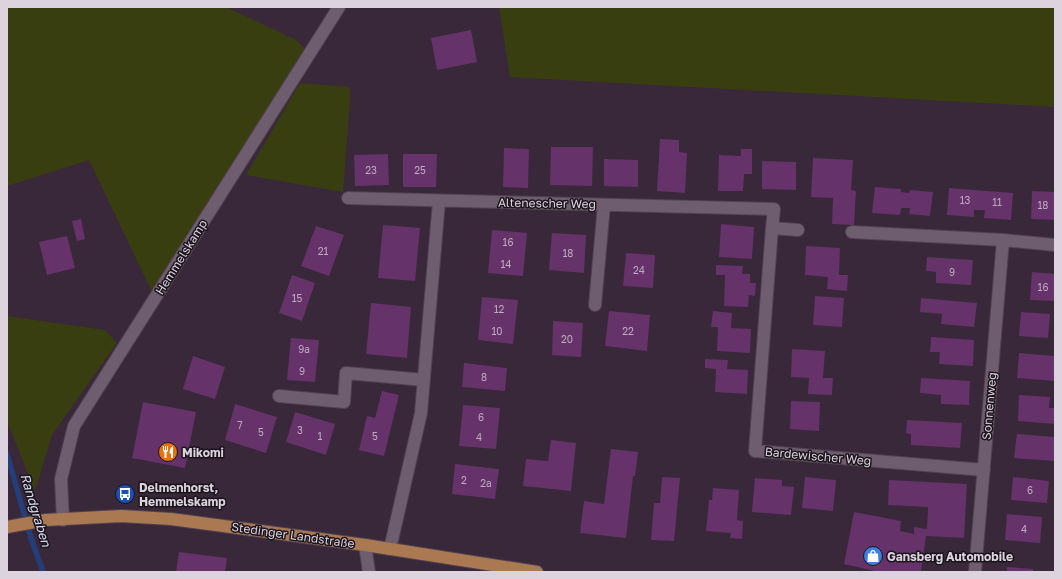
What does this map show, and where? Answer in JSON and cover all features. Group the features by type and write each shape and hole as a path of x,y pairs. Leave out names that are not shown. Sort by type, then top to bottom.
{"main road":[{"name":"Stedinger Landstraße","path":"11,527 46,520 121,516 171,519 365,545 537,572"}],"street":[{"name":"Hemmelskamp","path":"63,520 61,479 74,426 340,7"},
{"name":"Altenescher Weg","path":"348,198 654,206"},
{"path":"390,549 421,413 439,201"},
{"path":"595,306 604,205"},
{"name":"Bardewischer Weg","path":"654,206 774,209 755,452 984,470"},
{"path":"772,228 798,230"},
{"path":"852,232 1003,240 1055,245"},
{"name":"Sonnenweg","path":"975,572 1003,240"},
{"path":"279,396 344,402 346,373 424,380"},
{"path":"365,545 369,572"}],"green space":[{"path":"7,7 226,7 296,40 306,50 152,292 89,160 7,186"},
{"path":"499,7 1055,7 1055,107 510,77"},
{"path":"300,83 350,87 343,192 246,175"},
{"path":"7,316 105,330 117,343 52,435 35,491 7,421"}],"building":[{"path":"471,30 477,62 437,70 431,38"},
{"path":"660,139 679,140 679,152 687,153 685,193 657,191"},
{"path":"551,147 593,147 592,186 550,185"},
{"path":"504,148 529,149 528,188 503,187"},
{"path":"741,149 752,149 752,174 744,174 743,191 718,191 719,155 741,156"},
{"path":"388,154 389,185 355,186 354,155"},
{"path":"403,154 437,154 436,187 403,187"},
{"path":"813,158 853,160 851,190 856,191 854,225 832,224 833,198 811,197"},
{"path":"604,159 638,160 638,187 604,186"},
{"path":"762,161 796,162 796,190 762,189"},
{"path":"875,187 901,189 901,192 909,193 910,190 933,192 930,216 909,214 910,208 901,208 900,215 872,213"},
{"path":"949,188 1013,193 1011,220 984,218 985,210 974,210 974,217 947,215"},
{"path":"1032,191 1055,192 1055,220 1031,219"},
{"path":"81,219 85,239 77,241 72,221"},
{"path":"721,224 754,227 752,259 719,257"},
{"path":"383,225 420,228 415,281 378,278"},
{"path":"316,226 344,235 329,276 301,266"},
{"path":"492,230 527,233 523,276 488,273"},
{"path":"552,233 586,235 584,273 549,270"},
{"path":"67,236 75,268 47,275 39,242"},
{"path":"806,246 840,248 839,275 848,275 847,291 827,289 828,277 805,275"},
{"path":"626,253 655,255 653,288 623,286"},
{"path":"927,257 973,260 971,285 936,283 936,272 926,271"},
{"path":"716,265 743,266 742,274 750,274 750,283 756,283 755,296 749,295 748,307 724,306 725,275 716,275"},
{"path":"1032,272 1055,274 1055,301 1030,300"},
{"path":"292,275 315,283 302,321 279,313"},
{"path":"815,296 844,298 842,327 813,325"},
{"path":"482,297 518,300 513,344 478,340"},
{"path":"921,298 977,303 974,327 941,324 942,314 920,312"},
{"path":"371,303 411,307 407,358 366,354"},
{"path":"609,311 650,315 647,351 605,346"},
{"path":"713,311 732,313 731,328 751,329 750,353 717,351 718,327 711,327"},
{"path":"1021,312 1050,314 1048,338 1019,336"},
{"path":"553,321 583,323 581,357 552,355"},
{"path":"931,337 974,340 973,366 939,364 940,352 930,352"},
{"path":"291,338 319,340 315,382 287,380"},
{"path":"792,349 825,351 823,378 833,378 832,395 808,394 809,378 791,377"},
{"path":"1019,353 1055,356 1055,381 1017,378"},
{"path":"193,356 225,367 215,399 183,389"},
{"path":"705,359 728,360 727,369 748,370 747,394 715,392 716,369 705,368"},
{"path":"464,363 507,368 505,391 462,387"},
{"path":"921,378 970,381 969,405 941,404 941,395 920,393"},
{"path":"382,391 399,395 384,456 359,450 367,416 375,418"},
{"path":"1019,395 1050,397 1049,408 1055,408 1055,424 1018,421"},
{"path":"791,401 820,402 819,431 790,429"},
{"path":"143,402 196,412 185,468 132,458"},
{"path":"235,404 277,417 266,453 225,440"},
{"path":"463,405 500,408 496,449 459,446"},
{"path":"295,412 335,424 326,455 286,442"},
{"path":"907,420 962,423 960,448 911,445 911,434 906,433"},
{"path":"1017,434 1055,437 1055,461 1014,458"},
{"path":"551,440 576,443 571,491 523,486 526,459 548,461"},
{"path":"611,449 638,452 635,476 633,476 626,538 580,533 584,501 604,504"},
{"path":"455,464 499,469 495,499 452,494"},
{"path":"662,477 680,478 674,541 651,540 654,503 660,503"},
{"path":"805,477 836,480 833,511 802,508"},
{"path":"1013,477 1049,481 1047,503 1011,500"},
{"path":"755,478 782,480 782,486 794,487 791,515 752,512"},
{"path":"889,480 967,484 964,538 926,536 921,572 879,572 844,564 854,512 901,521 900,531 914,534 914,527 927,529 928,507 888,505"},
{"path":"713,488 739,490 737,520 743,521 742,539 730,538 731,533 706,531 709,500 712,500"},
{"path":"1007,514 1042,517 1040,543 1005,540"},
{"path":"179,552 227,558 225,572 176,572"},
{"path":"1007,567 1033,569 1033,572 1007,572"}],"waterway":[{"name":"Randgraben","path":"7,454 31,538 43,572"}],"place":[{"name":"Mikomi","path":"168,452"},
{"name":"Delmenhorst, Hemmelskamp","path":"125,494"},
{"name":"Gansberg Automobile","path":"873,556"}]}
